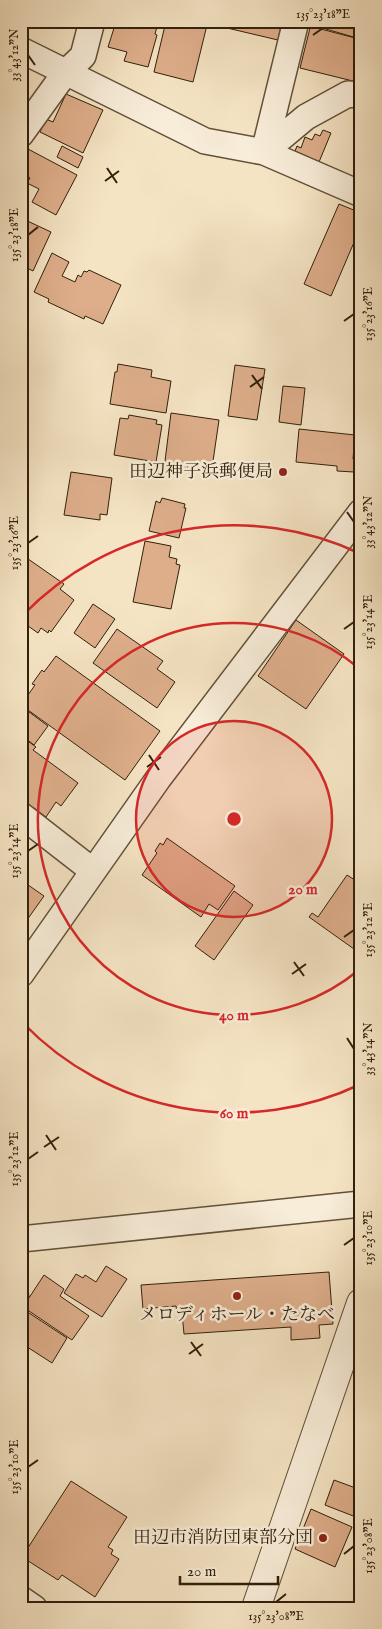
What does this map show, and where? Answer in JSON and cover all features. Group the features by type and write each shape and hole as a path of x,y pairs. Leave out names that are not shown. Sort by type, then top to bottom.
{"street":[{"path":"21,134 65,73 83,56 92,21"},
{"path":"264,152 296,21"},
{"path":"21,50 205,141 264,152 361,194"},
{"path":"264,152 306,117 348,94 361,95"},
{"path":"21,974 158,779 361,512"},
{"path":"21,815 93,872"},
{"path":"21,1239 361,1204"},
{"path":"256,1608 361,1302"},
{"path":"21,1599 34,1608"}],"building":[{"path":"60,21 74,21 73,25"},
{"path":"134,21 158,23 155,34 157,35 148,67 124,61 127,52 108,47 115,25 118,26 119,22 133,26"},
{"path":"166,21 208,21 193,82 154,72"},
{"path":"228,21 282,21 278,40 227,28"},
{"path":"313,21 361,21 361,23 357,38 312,25"},
{"path":"313,27 359,39 359,35 361,35 361,83 300,68 310,28"},
{"path":"66,94 103,110 83,153 40,132 46,119 53,122"},
{"path":"323,130 331,133 319,162 295,151 297,146 301,148 305,137 312,140 315,134 320,136"},
{"path":"62,146 83,157 78,168 57,157"},
{"path":"28,149 77,175 56,215 32,202 39,189 27,183 30,178 21,174 21,163"},
{"path":"339,204 361,213 361,226 331,296 304,284"},
{"path":"21,218 51,232 33,271 21,265"},
{"path":"52,253 69,262 62,276 75,282 78,275 81,277 84,271 87,272 89,270 121,285 103,324 85,316 84,319 48,302 49,299 34,292"},
{"path":"118,364 152,370 151,377 171,381 166,413 110,404"},
{"path":"235,365 265,369 257,420 228,416"},
{"path":"283,386 305,388 301,425 279,422"},
{"path":"171,413 219,420 212,468 188,465 187,472 164,469"},
{"path":"129,415 157,420 156,424 162,425 156,462 114,455 120,418 128,419"},
{"path":"299,429 355,435 354,472 337,471 337,466 296,462"},
{"path":"71,472 112,478 107,515 100,514 100,520 64,515"},
{"path":"162,498 185,504 184,508 186,508 179,538 149,531 156,501 160,503"},
{"path":"145,541 171,546 169,557 177,559 176,564 180,565 171,609 133,602"},
{"path":"21,554 64,584 60,589 74,600 51,632 49,630 48,633 41,628 38,633 21,621"},
{"path":"93,604 115,619 95,648 74,633"},
{"path":"296,620 344,654 306,709 258,676"},
{"path":"117,629 163,661 157,669 175,682 157,708 93,663"},
{"path":"56,656 160,731 125,780 21,705 35,685 32,684 42,670 44,672"},
{"path":"21,706 48,726 34,745 21,735"},
{"path":"21,736 36,747 33,750 78,783 61,806 56,802 46,817 34,808 31,811 21,803"},
{"path":"167,838 235,886 218,910 209,904 201,917 142,875 157,853 155,851 160,843 163,845"},
{"path":"347,875 361,884 361,954 309,917 312,913 318,917"},
{"path":"21,880 44,896 22,927 21,927"},
{"path":"234,891 253,905 214,960 195,946"},
{"path":"106,1266 127,1279 102,1317 64,1293 76,1274 83,1278 85,1275 96,1282"},
{"name":"メロディホール・たなべ","path":"329,1272 333,1324 319,1325 320,1338 291,1340 291,1327 184,1334 182,1313 177,1313 176,1306 143,1309 141,1285"},
{"path":"44,1275 64,1289 60,1296 89,1316 72,1340 23,1307"},
{"path":"27,1282 29,1297 21,1298 21,1283"},
{"path":"29,1313 67,1338 52,1363 21,1343 21,1325"},
{"path":"21,1385 27,1389 21,1398"},
{"path":"334,1480 361,1490 361,1519 325,1505"},
{"path":"71,1481 127,1517 108,1547 113,1550 111,1554 119,1559 95,1597 62,1575 58,1580 22,1557"},
{"name":"田辺市消防団東部分団","path":"311,1509 352,1527 335,1567 295,1549"}],"place":[{"name":"田辺神子浜郵便局","path":"283,472"},
{"name":"メロディホール・たなべ","path":"237,1296"},
{"name":"田辺市消防団東部分団","path":"323,1538"}]}
